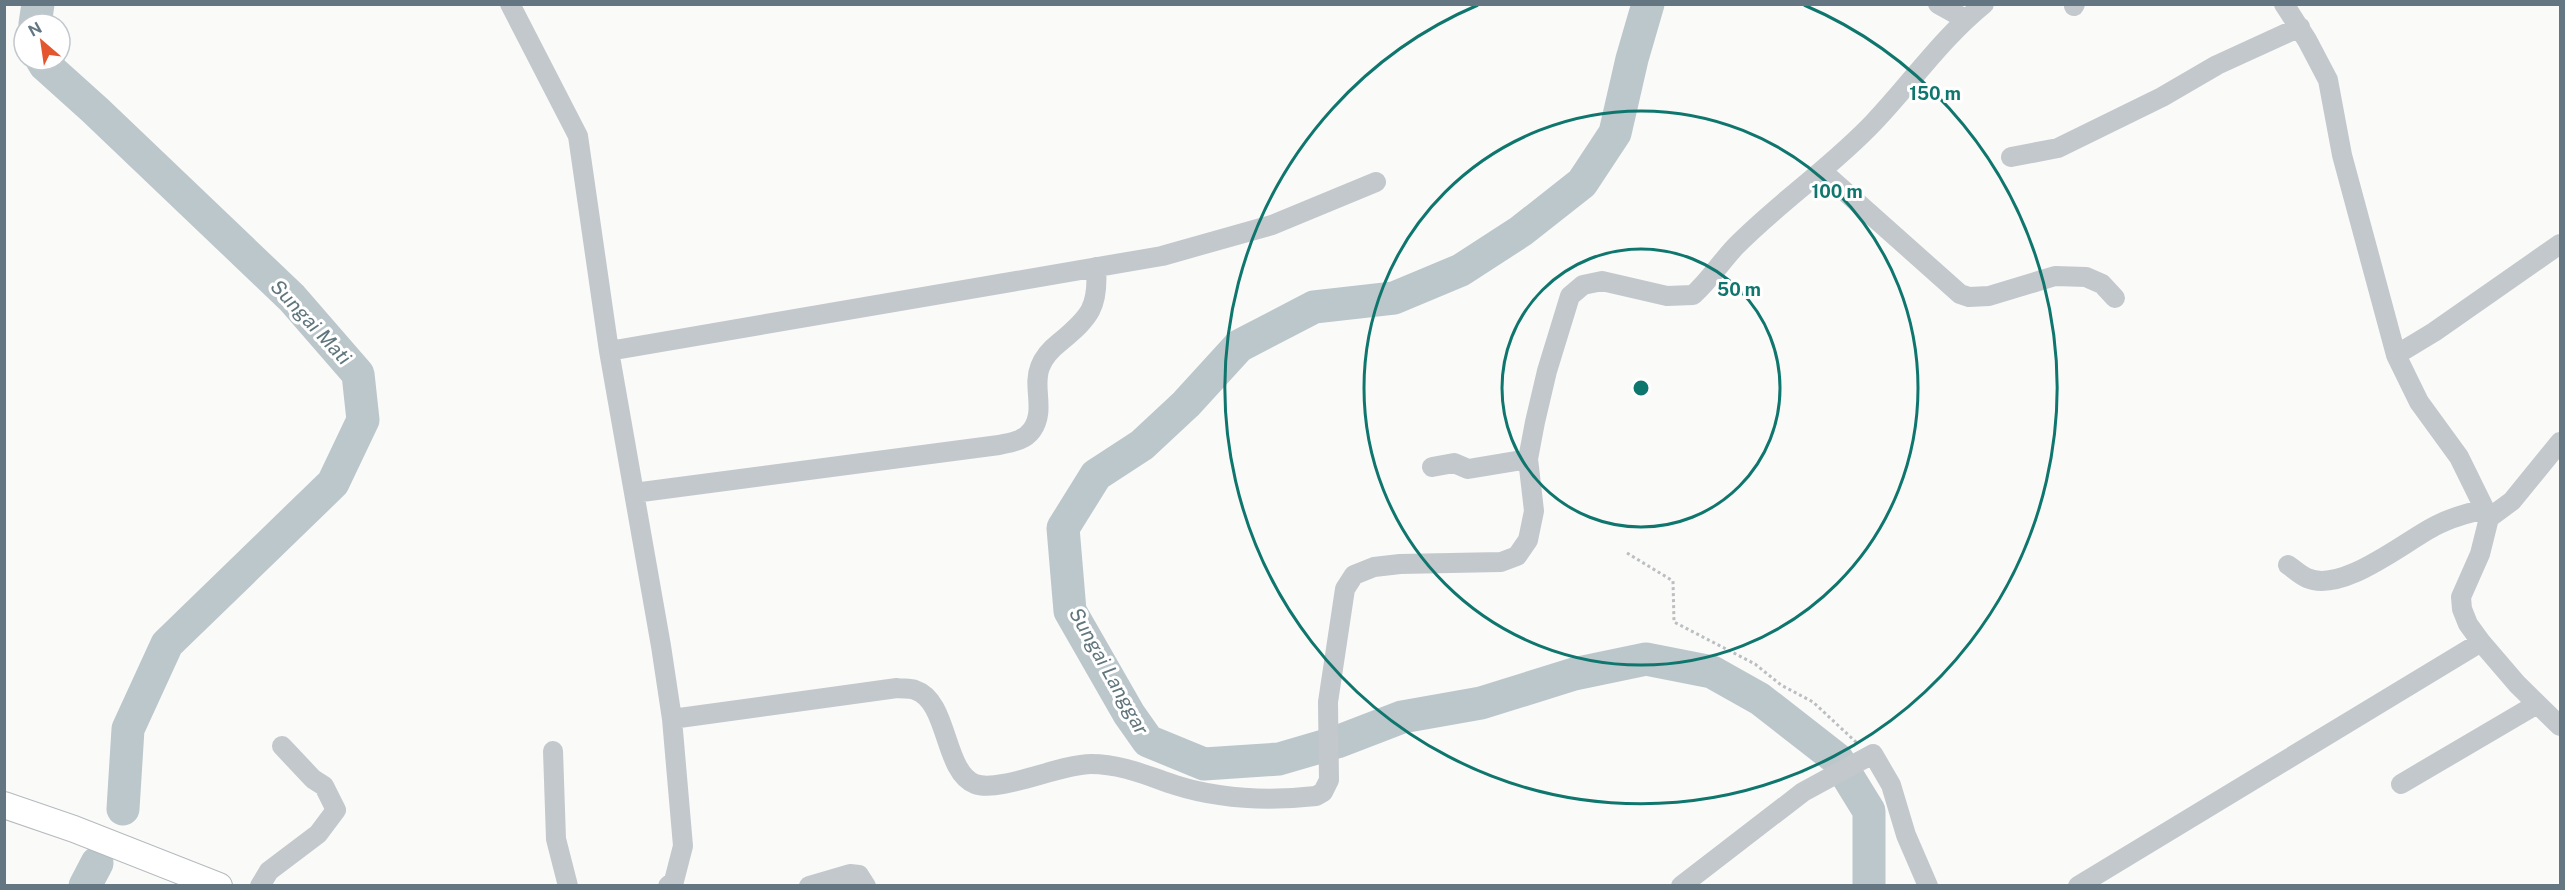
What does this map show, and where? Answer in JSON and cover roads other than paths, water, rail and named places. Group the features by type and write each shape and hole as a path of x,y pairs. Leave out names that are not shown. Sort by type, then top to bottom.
{"main road":[{"path":"4,805 74,829 219,885"}],"street":[{"path":"510,4 578,136 609,351 672,719 683,846 674,881 668,885"},
{"path":"1938,4 1965,19"},
{"path":"672,719 897,688 914,689 923,693 932,703 958,765 966,777 975,783 995,786 1062,766 1091,764 1115,766 1177,786 1223,797 1316,796 1323,792 1329,780 1328,702 1345,590 1353,575 1382,566 1500,562 1517,556 1528,540 1534,502 1528,459 1547,370 1570,296 1583,285 1602,281 1667,296 1693,296 1735,248 1789,198 1823,171 1873,123 1965,19 1984,4"},
{"path":"2011,158 2058,148 2154,101 2217,65 2296,14 2328,80 2342,155 2396,355 2419,402 2459,457 2487,514 2480,554 2461,597 2462,609 2468,624 2481,642 2560,726"},
{"path":"1823,171 1960,294 1969,297 1989,296 2055,276 2086,277 2102,284 2115,298"},
{"path":"609,351 1161,256 1272,225 1376,182"},
{"path":"2396,355 2434,332 2560,244"},
{"path":"634,493 1022,440 1038,420 1039,368 1048,351 1088,315 1097,291 1096,267"},
{"path":"2288,565 2308,579 2324,580 2356,573 2452,517 2487,514 2512,501 2560,442"},
{"path":"1432,467 1454,463 1468,469 1528,459"},
{"path":"2078,885 2481,642"},
{"path":"2401,784 2537,704"},
{"path":"260,885 269,871 318,834 336,810 324,786 313,779 282,746"},
{"path":"553,751 556,839 568,885"},
{"path":"1681,885 1803,792 1867,757 1891,785 1906,836 1928,885"},
{"path":"809,885 858,880"}],"waterway":[{"name":"Sungai Mati","path":"37,12 38,4"},
{"name":"Sungai Langgar","path":"1648,4 1632,59 1615,133 1582,183 1521,231 1461,270 1394,298 1314,307 1239,346 1186,404 1142,445 1096,475 1063,528 1070,611 1129,714 1148,741 1204,764 1279,759 1337,742 1402,717 1481,703 1574,674 1646,659 1712,672 1760,699 1837,759 1869,811 1869,886"},
{"name":"Sungai Mati","path":"53,72 292,298 358,374 363,420 333,483 167,644 128,729 123,809"},
{"name":"Sungai Mati","path":"85,886 97,863"}]}
